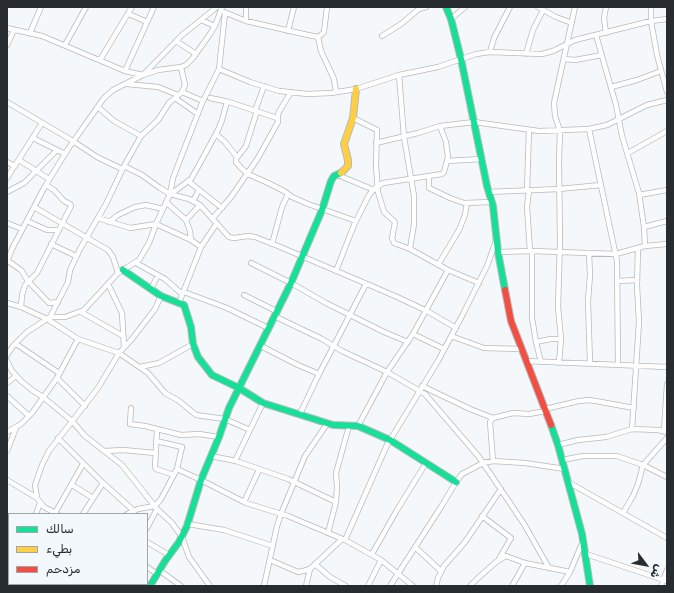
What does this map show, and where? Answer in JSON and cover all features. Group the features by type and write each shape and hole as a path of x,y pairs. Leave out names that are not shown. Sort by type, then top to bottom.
{"street":[{"path":"30,33 41,7"},
{"path":"66,45 86,7"},
{"path":"100,60 132,7"},
{"path":"125,71 154,7"},
{"path":"246,7 246,20"},
{"path":"288,31 294,7"},
{"path":"220,9 246,20 318,37 324,32 326,7"},
{"path":"382,36 401,24 419,9 426,7"},
{"path":"446,7 461,59 488,192 492,202 496,240 509,311 520,348 546,410 558,445 584,540 588,581 590,586"},
{"path":"450,18 465,7"},
{"path":"490,52 494,38 510,7"},
{"path":"538,7 556,17 572,23"},
{"path":"559,363 561,339 558,307 560,252 560,131 555,116 554,103 575,7"},
{"path":"606,7 604,18 606,33"},
{"path":"652,7 652,21 660,71 667,92"},
{"path":"143,75 176,41 201,20 220,9"},
{"path":"58,302 49,303 28,281 18,267 7,261 9,248 27,221 46,184 73,141 107,94 143,75 158,70 181,67 186,64 196,54 215,26 220,9"},
{"path":"48,318 65,317 81,312 121,271 139,260 149,243 170,194 173,178 203,100 219,69 220,9"},
{"path":"526,54 533,30 543,10"},
{"path":"129,14 147,22"},
{"path":"219,69 279,91 308,94 336,92 356,89 399,75 438,67 476,54 490,52 542,54 575,40 652,21 667,19"},
{"path":"201,20 215,26"},
{"path":"7,28 42,36 125,71 143,75"},
{"path":"7,45 14,30"},
{"path":"596,35 639,195 644,227 645,246"},
{"path":"318,37 321,51 334,79 336,92"},
{"path":"176,41 196,54"},
{"path":"564,59 575,60 602,55"},
{"path":"7,356 27,332 48,318 58,302 68,282 70,270 76,256 98,218 141,136 158,120 166,106 182,92 185,85 181,67"},
{"path":"611,87 637,80 660,71"},
{"path":"399,75 404,137 414,196 414,224 410,249"},
{"path":"127,84 158,87 176,97 198,114"},
{"path":"264,86 246,146 237,157 236,162 248,174 268,183 298,200 322,210 356,221"},
{"path":"150,586 182,537 188,524 201,480 225,419 261,346 275,313 291,283 322,210 331,181 334,176 345,170 348,166 345,141 353,118 356,89"},
{"path":"182,92 203,100"},
{"path":"213,218 248,174 278,122 277,118 280,110 291,92"},
{"path":"210,98 277,118"},
{"path":"376,143 404,137 440,126 474,122 530,130 560,131 589,129 607,125 647,105 667,100"},
{"path":"7,102 97,157 142,175 170,194 193,201 200,205 229,237 248,236 302,256 427,311 456,328"},
{"path":"170,194 188,181 200,165 222,120 227,102"},
{"path":"98,107 114,120 141,136"},
{"path":"353,118 377,130 376,188 384,212 395,223 394,243 410,249 448,270 479,283"},
{"path":"7,178 42,123"},
{"path":"336,271 367,198 376,188 383,183 443,174 447,161 446,142 440,126"},
{"path":"589,129 616,254 618,281 618,364"},
{"path":"530,130 527,207 531,251 532,318 541,362"},
{"path":"628,153 667,131"},
{"path":"216,134 225,142 237,157"},
{"path":"33,138 65,154"},
{"path":"7,192 21,185 57,150"},
{"path":"447,161 482,158"},
{"path":"19,160 49,179"},
{"path":"7,162 15,166"},
{"path":"338,175 376,188"},
{"path":"429,176 430,189 450,198 467,203 492,202"},
{"path":"188,181 222,208"},
{"path":"21,308 22,295 25,285 37,273 70,205 46,184"},
{"path":"488,192 559,189 601,185"},
{"path":"193,201 199,190"},
{"path":"639,195 667,190"},
{"path":"272,244 282,207 288,194"},
{"path":"166,202 186,220 189,225 191,240"},
{"path":"438,265 457,234 465,215 467,203"},
{"path":"109,222 118,215 135,207 146,205 163,209"},
{"path":"186,220 200,205"},
{"path":"34,207 110,252 121,271 161,296 185,307 191,327 193,344 198,357 212,375 239,388 263,403 276,408 300,414 327,424 358,426 390,440 456,482"},
{"path":"98,218 130,228 156,224 191,240 201,247"},
{"path":"27,221 47,230 59,230"},
{"path":"644,227 667,221"},
{"path":"7,223 22,229"},
{"path":"179,303 201,247 217,223"},
{"path":"270,560 298,572 310,569 343,539 390,440 452,336 487,266 496,240"},
{"path":"52,244 76,256"},
{"path":"498,252 531,251 616,254 645,246 667,244"},
{"path":"632,429 639,322 637,280 638,248"},
{"path":"589,253 590,275 588,301 590,364"},
{"path":"136,263 165,279 183,293 226,308 268,328"},
{"path":"251,263 326,303 384,332 408,342"},
{"path":"358,426 386,372 408,342 427,311 448,270"},
{"path":"151,289 158,275"},
{"path":"618,281 637,280"},
{"path":"108,284 122,313 124,347"},
{"path":"300,414 366,284"},
{"path":"244,295 342,351 386,372 408,385 421,388 470,410 493,418 513,413 530,414 579,401 590,400 634,408"},
{"path":"83,464 56,513 44,507 40,503 37,498 35,485 48,451 85,406 98,388 119,353 155,309 161,296"},
{"path":"7,303 48,318 78,339 119,353 153,377 165,393 178,401 196,416 225,419 250,430"},
{"path":"81,312 123,336"},
{"path":"413,334 444,349"},
{"path":"452,336 484,348 520,348"},
{"path":"536,342 551,338 561,339"},
{"path":"7,432 16,428 29,416 57,378 78,339"},
{"path":"16,344 59,373"},
{"path":"140,367 159,363 193,344"},
{"path":"261,346 319,374"},
{"path":"7,361 16,376 72,421 85,436 122,465 156,507 172,523 182,537 189,557 210,586"},
{"path":"526,361 667,367"},
{"path":"7,383 16,376"},
{"path":"57,378 85,406"},
{"path":"558,445 578,440 606,437 632,429 666,431 667,384"},
{"path":"421,388 483,463 524,524 549,568"},
{"path":"7,396 29,416"},
{"path":"235,461 263,403"},
{"path":"131,408 130,424 157,430 170,431 181,435 199,434 219,437"},
{"path":"493,418 490,422 493,461"},
{"path":"264,586 281,514 305,456 327,424"},
{"path":"328,533 336,502 336,474 349,426"},
{"path":"7,450 16,428"},
{"path":"157,430 155,468 174,475"},
{"path":"58,438 83,464 134,511"},
{"path":"623,513 638,484 643,465 667,438"},
{"path":"148,525 177,469 182,447 156,441"},
{"path":"105,451 123,450 155,453"},
{"path":"211,456 235,461 294,482 336,502"},
{"path":"562,460 582,456 617,456 643,465 667,477"},
{"path":"390,586 462,474 483,463 493,461 525,463 565,469"},
{"path":"372,554 426,463"},
{"path":"177,469 244,502 281,514 343,539 381,560 413,586"},
{"path":"244,502 259,470"},
{"path":"7,480 37,498"},
{"path":"568,482 667,538"},
{"path":"84,513 103,483"},
{"path":"72,485 93,498"},
{"path":"436,586 441,571 464,542 501,489"},
{"path":"36,513 40,503"},
{"path":"129,513 156,507"},
{"path":"482,516 511,538 498,561"},
{"path":"188,524 224,530 273,546"},
{"path":"561,586 570,572 584,540"},
{"path":"148,543 169,555"},
{"path":"415,547 441,571"},
{"path":"586,554 665,581"},
{"path":"470,586 498,561 506,556 525,563 570,572"},
{"path":"368,586 381,560"},
{"path":"512,586 525,563"},
{"path":"315,564 330,577 346,586"},
{"path":"148,567 181,586"},
{"path":"306,586 310,569"},
{"path":"661,586 665,581 667,570"},
{"path":"171,579 172,586"}],"traffic: fast":[{"path":"446,7 451,19 461,59 487,186 493,206 498,252 505,290"},
{"path":"150,586 165,561 179,542 187,526 201,480 229,408 291,283 322,210 331,181 334,176 341,173"},
{"path":"123,270 161,296 184,305 191,327 193,344 198,357 212,375 239,388 263,403 333,425 358,426 390,440 456,482"},
{"path":"551,425 558,445 582,534 590,586"}],"traffic: slow":[{"path":"341,173 348,166 344,144 353,118 356,89"}],"traffic: jam":[{"path":"505,290 511,321 551,425"}]}
